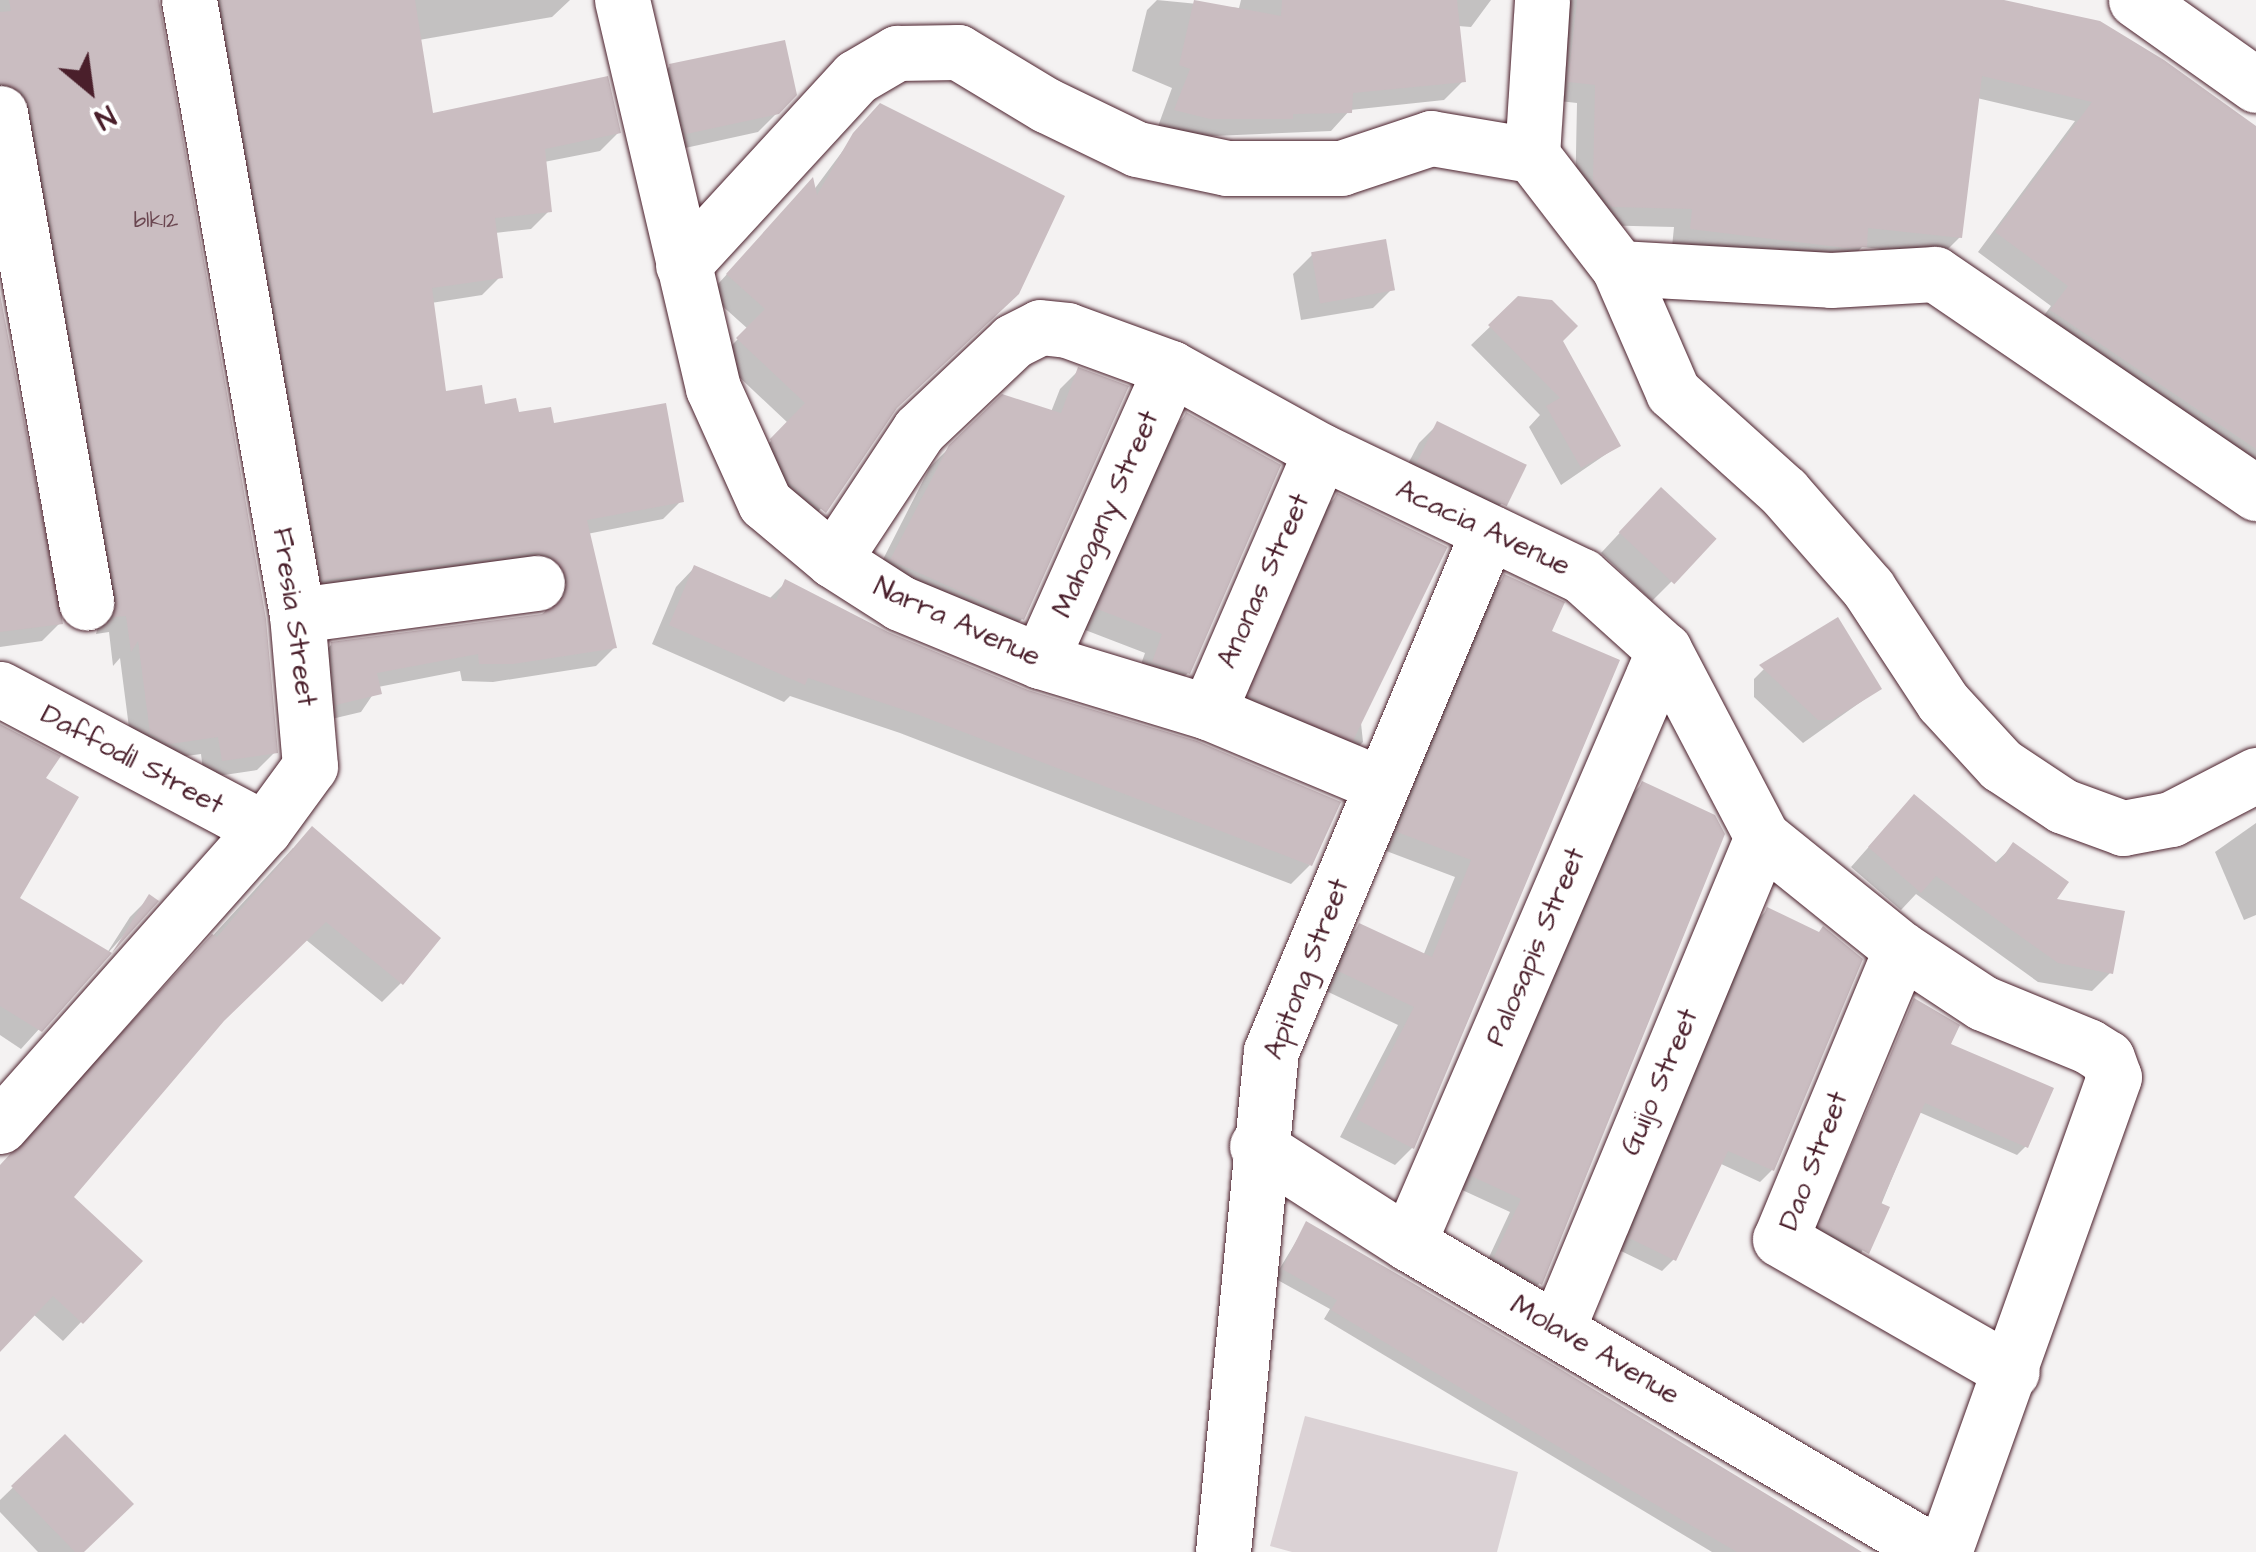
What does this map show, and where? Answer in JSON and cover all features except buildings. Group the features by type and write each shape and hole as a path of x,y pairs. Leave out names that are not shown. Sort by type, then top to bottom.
{"street":[{"name":"Fresia Street","path":"0,1126 264,829 310,766 297,616 188,0"},
{"name":"Narra Avenue","path":"622,0 713,388 765,502 833,560 900,602 1040,661 1208,712 1378,784"},
{"path":"1542,0 1532,155 1619,268 1673,392 1784,492 1868,588 1943,702 2001,764 2063,806 2123,828 2171,819 2256,775"},
{"path":"2136,0 2256,85"},
{"path":"682,265 856,77 898,52 958,52 1046,105 1138,149 1227,168 1341,168 1430,138 1532,155"},
{"path":"0,113 86,603"},
{"path":"1619,268 1831,280 1934,274 2256,493"},
{"name":"Acacia Avenue","path":"833,560 919,430 1014,341 1040,328 1067,330 1171,368 1321,451 1582,576 1664,650 1762,837 1900,949 1983,1003 2088,1046 2107,1058 2114,1077 2012,1372"},
{"name":"Mahogany Street","path":"1040,661 1171,368"},
{"name":"Anonas Street","path":"1208,712 1321,451"},
{"name":"Apitong Street","path":"1223,1552 1258,1146 1271,1051 1378,784 1488,532"},
{"path":"297,616 537,583"},
{"name":"Palosapis Street","path":"1408,1243 1664,650"},
{"name":"Daffodil Street","path":"0,689 264,829"},
{"name":"Guijo Street","path":"1558,1327 1762,837"},
{"name":"Dao Street","path":"1900,949 1780,1239 2012,1372"},
{"name":"Molave Avenue","path":"1258,1146 1408,1243 1558,1327 1934,1552"},
{"path":"1944,1552 2012,1372"}],"shaded area":[{"path":"1305,1416 1518,1472 1497,1552 1292,1552 1270,1546"}]}
